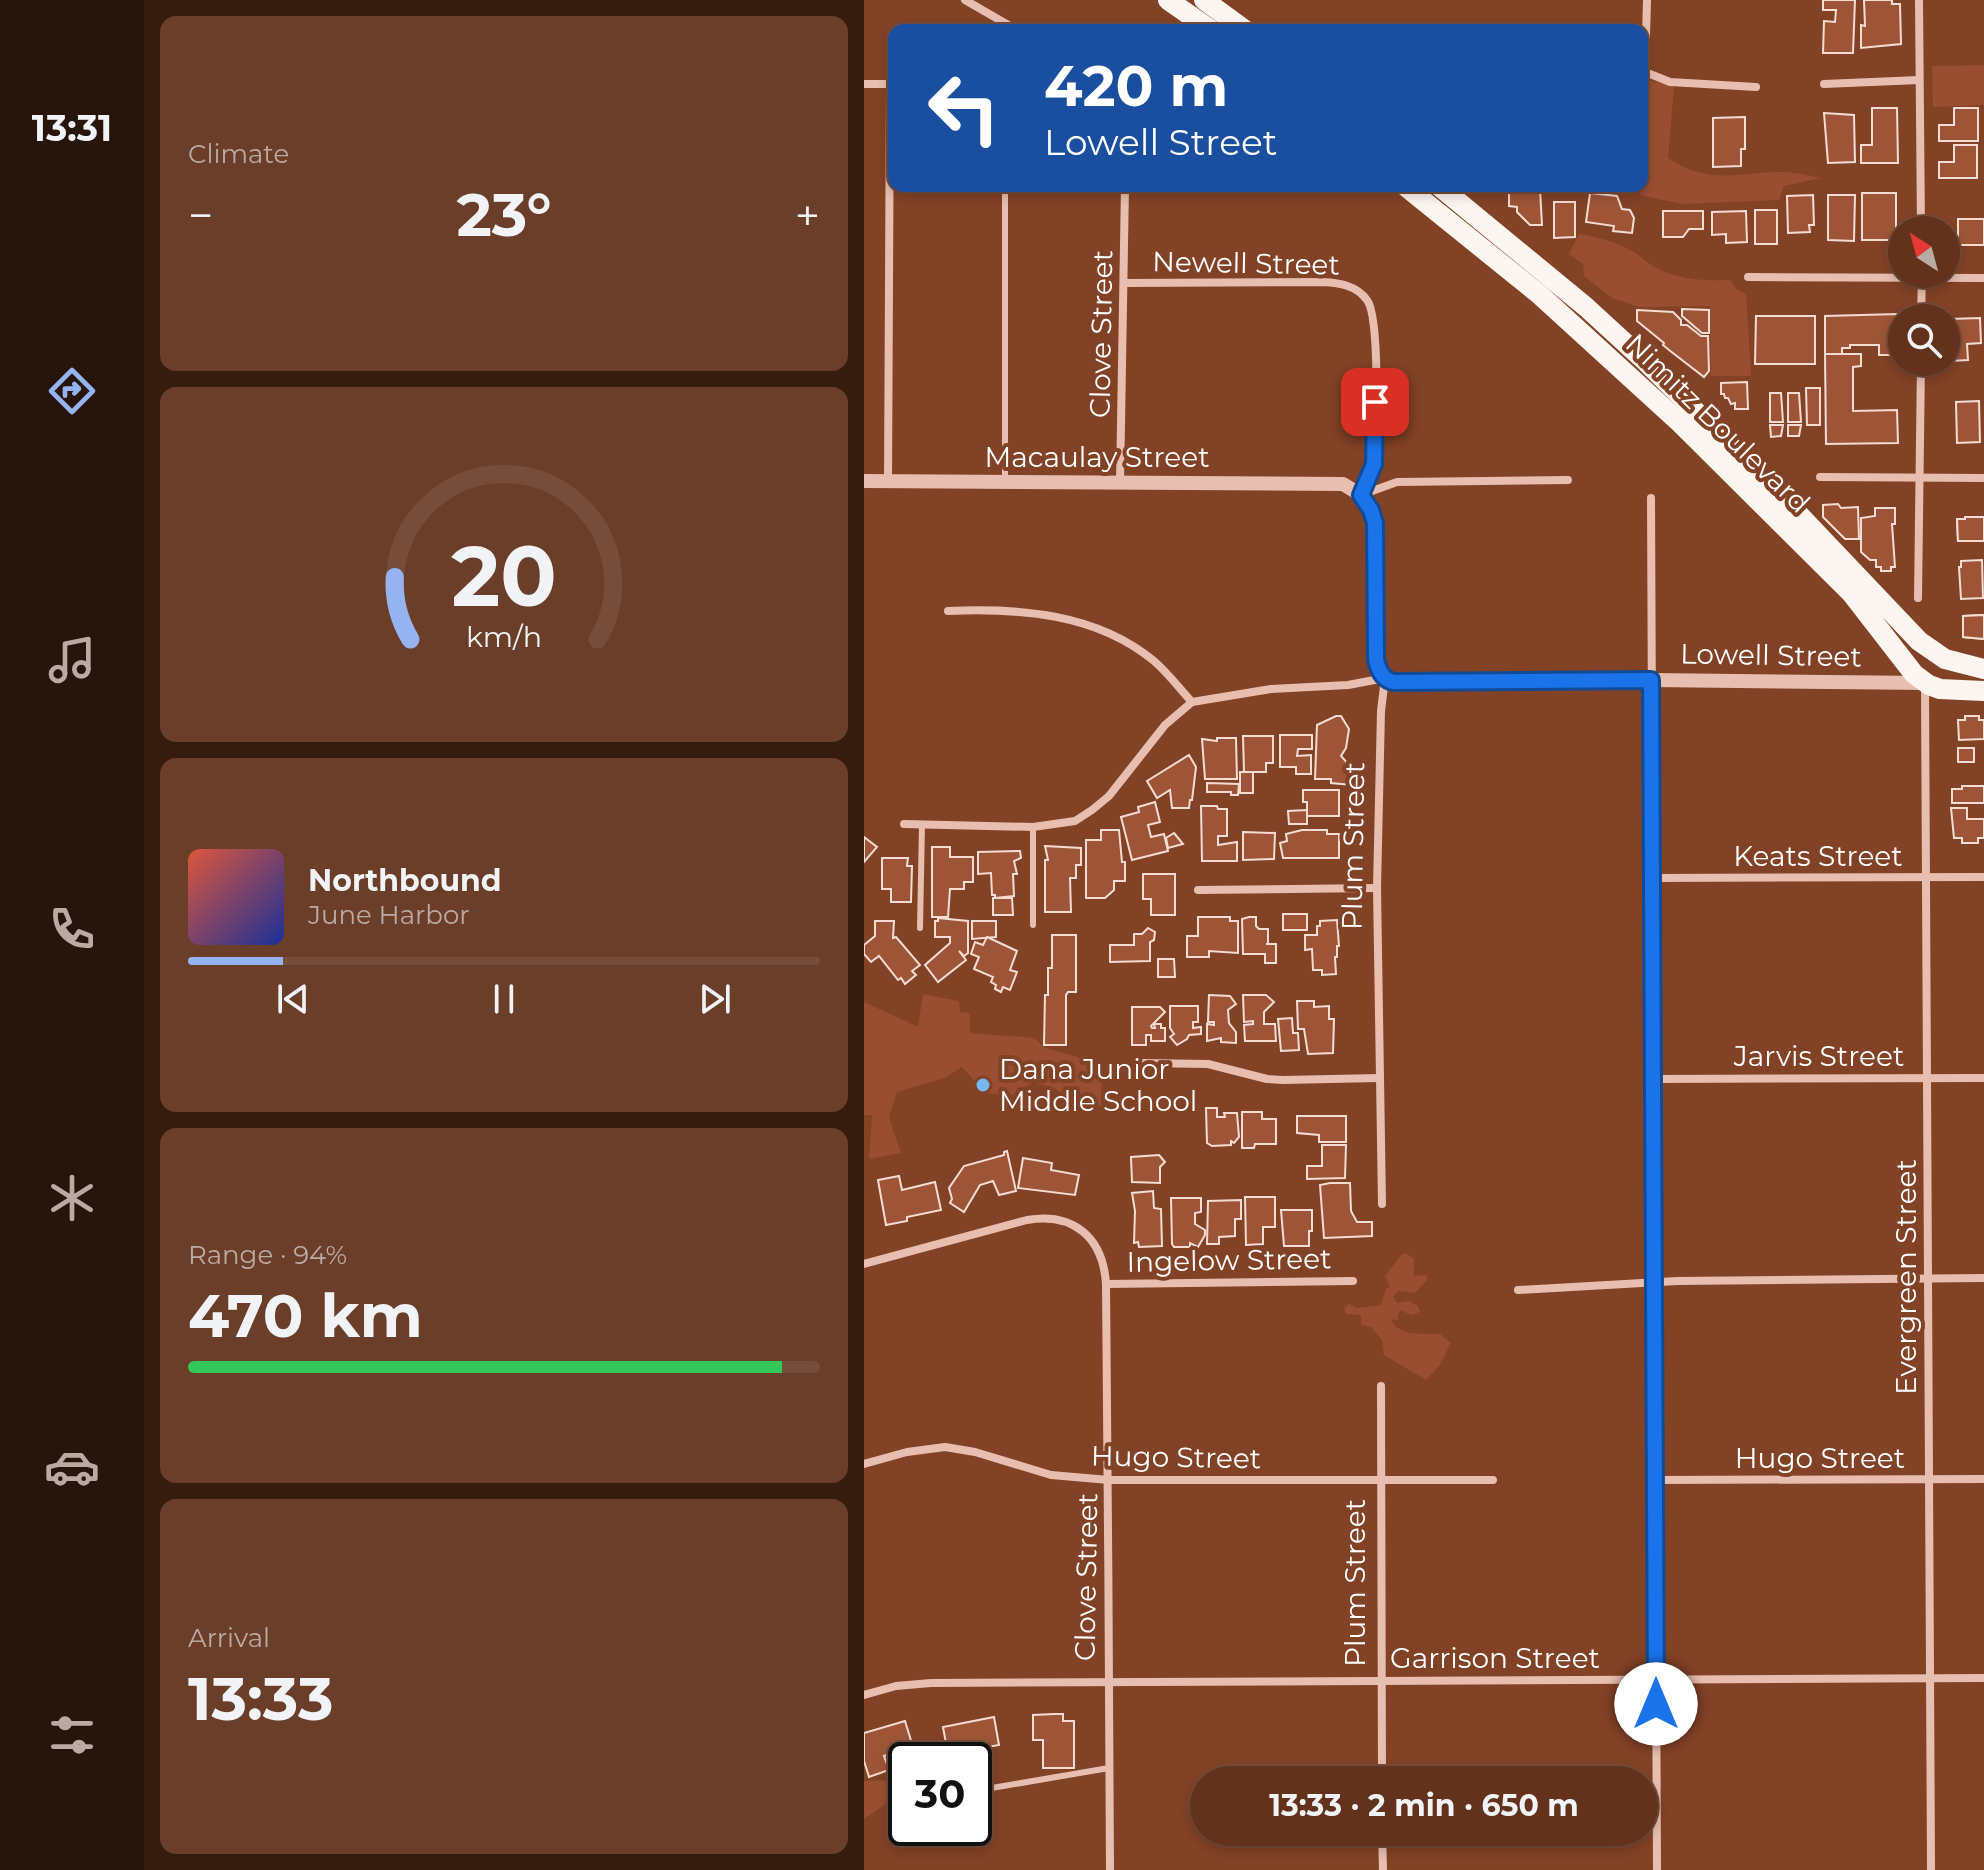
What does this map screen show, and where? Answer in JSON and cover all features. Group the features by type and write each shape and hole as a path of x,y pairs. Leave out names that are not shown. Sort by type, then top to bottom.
{"main road":[{"path":"1168,0 1202,24"},
{"path":"1204,0 1237,24"},
{"name":"Nimitz Boulevard","path":"1412,192 1540,295 1668,411 1852,594 1904,663 1925,683"},
{"name":"Nimitz Boulevard","path":"1446,192 1586,307 1646,362 1788,503 1919,641 1945,659 1984,670"},
{"path":"1925,683 1984,670"},
{"path":"1925,683 1940,689 1984,691"}],"street":[{"path":"965,0 1007,24"},
{"path":"1646,24 1647,0"},
{"path":"1919,0 1921,216"},
{"path":"1648,73 1670,82 1756,87"},
{"path":"1824,84 1919,80"},
{"path":"864,84 888,84"},
{"path":"888,482 891,192"},
{"name":"Clove Street","path":"1120,483 1125,192"},
{"path":"1748,277 1888,276"},
{"path":"1960,277 1984,278"},
{"name":"Newell Street","path":"1125,283 1323,282 1344,284 1357,290 1372,308 1376,340 1374,464 1361,495"},
{"path":"1918,598 1921,376"},
{"path":"1820,477 1984,478"},
{"path":"1361,495 1397,482 1568,480"},
{"name":"Macaulay Street","path":"864,481 1331,482 1347,485 1361,495"},
{"name":"Plum Street","path":"1361,495 1375,523 1376,659 1378,669 1385,678 1381,711 1377,888 1382,1204"},
{"path":"1651,498 1657,1870"},
{"path":"904,824 1033,827 1075,821 1100,805 1165,725 1192,702 1146,655 1089,627 1034,612 948,611"},
{"name":"Lowell Street","path":"1192,702 1271,689 1348,685 1385,678 1394,682 1651,680 1925,683"},
{"name":"Evergreen Street","path":"1925,683 1931,1870"},
{"name":"Keats Street","path":"1652,878 1984,877"},
{"path":"1198,890 1377,888"},
{"path":"1143,1063 1208,1064 1267,1079 1379,1078"},
{"name":"Jarvis Street","path":"1654,1079 1984,1078"},
{"name":"Clove Street","path":"864,1264 1027,1220 1053,1218 1072,1224 1091,1239 1103,1261 1109,1480 1107,1682 1110,1870"},
{"path":"1518,1290 1656,1282 1984,1278"},
{"name":"Ingelow Street","path":"1106,1284 1353,1281"},
{"name":"Plum Street","path":"1381,1386 1382,1766"},
{"name":"Hugo Street","path":"864,1464 926,1448 961,1448 1051,1475 1109,1480 1493,1480"},
{"name":"Hugo Street","path":"1656,1480 1984,1479"},
{"name":"Garrison Street","path":"864,1695 896,1686 931,1683 1984,1678"},
{"path":"1382,1846 1383,1870"}],"lane":[{"path":"1005,192 1005,483"},
{"path":"920,928 922,824"},
{"path":"1033,827 1033,925"},
{"path":"992,1788 1109,1768"}],"shaded area":[{"path":"1984,65 1984,105 1933,107 1932,66"},
{"path":"1648,80 1674,86 1668,158 1683,167 1711,175 1784,172 1821,178 1784,186 1779,200 1682,204 1640,195 1641,192 1648,192"},
{"path":"1579,234 1621,245 1657,268 1677,276 1730,280 1736,289 1746,294 1751,376 1711,376 1710,306 1640,307 1612,298 1584,276 1583,264 1569,254"},
{"name":"Dana Junior Middle School","path":"923,994 959,1001 960,1012 970,1013 970,1033 1034,1038 1045,1048 1102,1064 1101,1106 1081,1112 1056,1089 1033,1082 1013,1095 985,1093 962,1067 944,1078 897,1092 889,1117 901,1153 869,1159 872,1115 864,1115 864,1002 918,1027"},
{"path":"1402,1254 1414,1259 1414,1276 1427,1275 1427,1280 1415,1293 1399,1291 1393,1296 1397,1303 1409,1301 1418,1306 1420,1312 1411,1315 1400,1310 1397,1320 1391,1319 1394,1325 1411,1333 1440,1334 1451,1343 1440,1365 1426,1380 1384,1355 1382,1340 1371,1327 1361,1325 1361,1315 1346,1314 1344,1308 1349,1304 1357,1308 1381,1305 1386,1289 1390,1287 1385,1276"},
{"path":"888,1780 888,1802 864,1819 864,1781"}],"building":[{"path":"1823,0 1855,0 1853,53 1823,53 1824,21 1835,22 1836,10 1823,10"},
{"path":"1864,0 1892,0 1892,4 1900,4 1901,44 1861,48 1861,25 1865,26"},
{"path":"1872,108 1897,108 1898,163 1861,163 1861,145 1872,145"},
{"path":"1954,108 1978,108 1978,141 1939,141 1939,125 1954,125"},
{"path":"1824,113 1854,115 1855,162 1828,163"},
{"path":"1745,117 1745,149 1741,149 1741,166 1713,167 1713,118"},
{"path":"1954,145 1977,145 1977,178 1939,178 1939,162 1954,162"},
{"path":"1509,192 1540,192 1542,225 1530,225 1517,212 1517,207 1509,206"},
{"path":"1590,193 1617,196 1622,209 1630,210 1634,218 1632,233 1613,231 1614,226 1586,222"},
{"path":"1862,193 1896,193 1896,216 1888,216 1888,240 1862,240"},
{"path":"1813,195 1814,225 1809,225 1810,232 1788,233 1787,196"},
{"path":"1828,195 1855,195 1854,241 1828,240"},
{"path":"1554,202 1575,202 1575,237 1554,238"},
{"path":"1755,210 1777,210 1777,244 1755,244"},
{"path":"1663,211 1703,211 1703,229 1689,229 1683,237 1663,237"},
{"path":"1746,211 1747,242 1726,243 1726,234 1712,235 1712,212"},
{"path":"1960,219 1984,219 1984,245 1960,245"},
{"path":"1682,309 1709,310 1709,333 1702,333 1682,316"},
{"path":"1637,310 1673,312 1681,320 1681,325 1687,325 1701,336 1708,336 1709,371 1704,377 1637,321"},
{"path":"1888,314 1888,355 1879,355 1879,345 1850,345 1850,348 1842,348 1842,354 1825,354 1825,316"},
{"path":"1756,316 1815,316 1815,364 1755,364"},
{"path":"1980,318 1981,343 1967,344 1968,360 1960,360 1960,319"},
{"path":"1825,354 1861,354 1861,366 1853,367 1853,411 1897,410 1898,443 1826,444"},
{"path":"1747,382 1748,409 1735,409 1735,403 1731,404 1721,394 1721,383"},
{"path":"1806,388 1820,388 1820,425 1807,425"},
{"path":"1770,393 1781,393 1783,422 1770,422"},
{"path":"1788,393 1799,393 1801,422 1788,422"},
{"path":"1979,401 1980,442 1957,443 1956,402"},
{"path":"1770,425 1783,425 1781,436 1771,437"},
{"path":"1788,425 1801,425 1799,436 1788,436"},
{"path":"1838,504 1841,508 1858,507 1859,539 1845,539 1823,517 1823,505"},
{"path":"1875,508 1895,508 1895,524 1892,524 1895,567 1891,567 1891,571 1881,571 1881,567 1876,567 1876,560 1870,560 1861,552 1861,518 1875,516"},
{"path":"1984,517 1984,541 1958,541 1957,519"},
{"path":"1984,517 1984,541 1958,541 1957,519"},
{"path":"1982,560 1983,598 1961,599 1961,561"},
{"path":"1984,615 1984,639 1963,637 1963,616"},
{"path":"1984,615 1984,639 1963,637 1963,616"},
{"path":"1341,716 1349,729 1346,748 1341,756 1350,766 1351,785 1331,783 1331,779 1315,779 1317,725"},
{"path":"1965,716 1979,716 1979,720 1984,720 1984,739 1959,740 1958,720 1965,720"},
{"path":"1280,735 1312,735 1312,749 1298,749 1297,756 1311,755 1311,774 1296,774 1296,767 1280,767"},
{"path":"1243,736 1273,736 1273,763 1266,763 1266,772 1244,772"},
{"path":"1217,738 1236,738 1237,779 1205,779 1202,739 1217,741"},
{"path":"1958,748 1974,748 1974,762 1958,762"},
{"path":"1189,755 1196,767 1192,800 1189,808 1172,808 1170,790 1157,798 1147,781"},
{"path":"1240,772 1253,772 1253,793 1240,793"},
{"path":"1207,783 1239,784 1238,795 1207,792"},
{"path":"1962,786 1984,786 1984,803 1952,803 1952,789 1962,789"},
{"path":"1303,790 1339,790 1339,816 1307,816"},
{"path":"1155,802 1160,822 1148,825 1151,837 1164,834 1168,851 1132,860 1121,817 1139,812 1138,807"},
{"path":"1201,806 1227,809 1227,836 1218,836 1218,845 1237,842 1237,861 1202,861"},
{"path":"1951,808 1967,808 1967,819 1984,819 1984,838 1978,838 1978,843 1962,843 1962,838 1954,838"},
{"path":"1307,810 1307,824 1289,824 1288,811"},
{"path":"1101,830 1119,830 1125,881 1114,881 1114,890 1105,898 1086,898 1086,840 1101,840"},
{"path":"1302,830 1327,830 1327,834 1339,834 1339,858 1283,858 1280,843 1287,841 1286,834"},
{"path":"1243,832 1275,833 1274,859 1243,860"},
{"path":"1174,833 1183,844 1168,848 1166,838"},
{"path":"864,837 877,847 864,862"},
{"path":"1045,846 1081,848 1081,865 1076,865 1076,878 1070,878 1071,912 1045,912 1045,860 1048,860"},
{"path":"932,847 950,847 950,857 973,857 973,882 964,882 964,889 950,889 948,917 932,917"},
{"path":"1020,851 1021,858 1014,861 1017,874 1013,874 1014,896 995,898 992,895 991,873 978,874 978,852"},
{"path":"882,858 908,858 907,866 912,866 911,902 891,902 891,889 882,889"},
{"path":"1143,874 1175,874 1175,915 1151,915 1151,899 1143,899"},
{"path":"993,898 1012,898 1013,915 993,915"},
{"path":"1283,914 1307,914 1307,930 1283,930"},
{"path":"1198,917 1230,917 1230,921 1238,921 1238,953 1209,951 1209,957 1187,957 1187,936 1198,936"},
{"path":"1256,917 1259,929 1268,929 1268,944 1276,944 1276,963 1265,963 1265,954 1243,954 1242,919"},
{"path":"938,918 968,921 968,953 964,956 959,951 966,960 938,982 925,965 950,943 950,937 935,937 935,921"},
{"path":"1337,920 1339,946 1335,957 1336,974 1322,975 1322,970 1313,970 1312,949 1305,950 1305,935 1317,935 1320,921"},
{"path":"875,921 894,921 893,938 896,937 920,965 912,971 916,975 905,984 901,978 898,980 879,956 871,962 864,954 864,945 875,936"},
{"path":"972,921 996,921 996,937 972,939"},
{"path":"1148,928 1155,932 1154,940 1150,942 1150,961 1110,962 1110,945 1134,945 1134,934 1142,934"},
{"path":"1052,935 1076,935 1076,992 1066,995 1066,1045 1044,1045 1045,995 1048,995 1048,968 1052,968"},
{"path":"987,937 1017,951 1010,970 1017,972 1010,990 1003,987 1001,992 995,989 996,985 991,982 993,977 974,969 979,957 971,954 975,942 983,945"},
{"path":"1158,959 1174,959 1175,977 1158,977"},
{"path":"1209,995 1230,996 1236,1004 1228,1010 1229,1023 1236,1032 1236,1043 1221,1042 1221,1038 1207,1041 1207,1024 1214,1025 1214,1022 1208,1022"},
{"path":"1243,995 1266,995 1274,1002 1264,1012 1264,1024 1275,1024 1276,1041 1245,1041 1244,1025 1253,1024 1253,1021 1244,1022"},
{"path":"1297,1001 1314,1001 1314,1007 1329,1006 1329,1019 1334,1019 1333,1053 1308,1054 1304,1029 1298,1029"},
{"path":"1170,1006 1198,1006 1198,1022 1193,1022 1193,1028 1201,1027 1201,1034 1189,1035 1177,1045 1170,1037 1174,1034 1170,1028"},
{"path":"1132,1007 1160,1007 1165,1012 1151,1026 1155,1028 1154,1024 1161,1024 1161,1028 1165,1028 1165,1041 1151,1041 1151,1035 1146,1035 1146,1045 1132,1045"},
{"path":"1292,1018 1293,1033 1298,1033 1299,1050 1281,1051 1278,1019"},
{"path":"1206,1108 1217,1108 1217,1117 1225,1117 1224,1113 1237,1113 1239,1137 1234,1143 1212,1146 1207,1143"},
{"path":"1242,1112 1262,1112 1262,1119 1276,1119 1276,1144 1255,1144 1254,1148 1242,1148"},
{"path":"1297,1116 1346,1116 1346,1142 1319,1142 1319,1135 1297,1133"},
{"path":"1322,1145 1346,1145 1345,1178 1307,1179 1307,1166 1322,1166"},
{"path":"1007,1151 1016,1191 999,1195 993,1181 980,1185 964,1212 950,1203 949,1188 964,1166 1004,1155"},
{"path":"1159,1155 1165,1162 1160,1167 1160,1183 1132,1182 1131,1157"},
{"path":"1023,1158 1052,1163 1051,1170 1079,1175 1075,1195 1018,1188"},
{"path":"899,1176 902,1190 935,1182 941,1210 886,1225 878,1180"},
{"path":"1350,1183 1351,1211 1357,1222 1372,1222 1372,1236 1324,1238 1320,1185"},
{"path":"1153,1191 1154,1208 1161,1209 1162,1246 1139,1247 1138,1242 1134,1243 1132,1193"},
{"path":"1245,1197 1275,1197 1275,1227 1263,1227 1263,1244 1246,1245"},
{"path":"1171,1198 1201,1198 1201,1212 1195,1213 1195,1224 1205,1230 1205,1235 1198,1247 1190,1243 1190,1247 1174,1247 1172,1244"},
{"path":"1241,1200 1241,1219 1235,1219 1235,1236 1219,1237 1219,1244 1207,1244 1208,1201"},
{"path":"1281,1210 1312,1210 1309,1246 1284,1246"},
{"path":"1063,1714 1063,1721 1074,1721 1074,1768 1043,1768 1043,1740 1033,1740 1033,1715"},
{"path":"994,1717 999,1745 992,1746 992,1742 946,1742 943,1727"},
{"path":"905,1721 911,1742 888,1742 888,1755 884,1756 888,1770 869,1777 864,1761 864,1733"}],"place":[{"name":"Dana Junior Middle School","path":"983,1085"}],"route":[{"path":"1375,402 1374,464 1361,495 1375,523 1376,659 1378,669 1385,678 1394,682 1651,680 1656,1704"}]}
